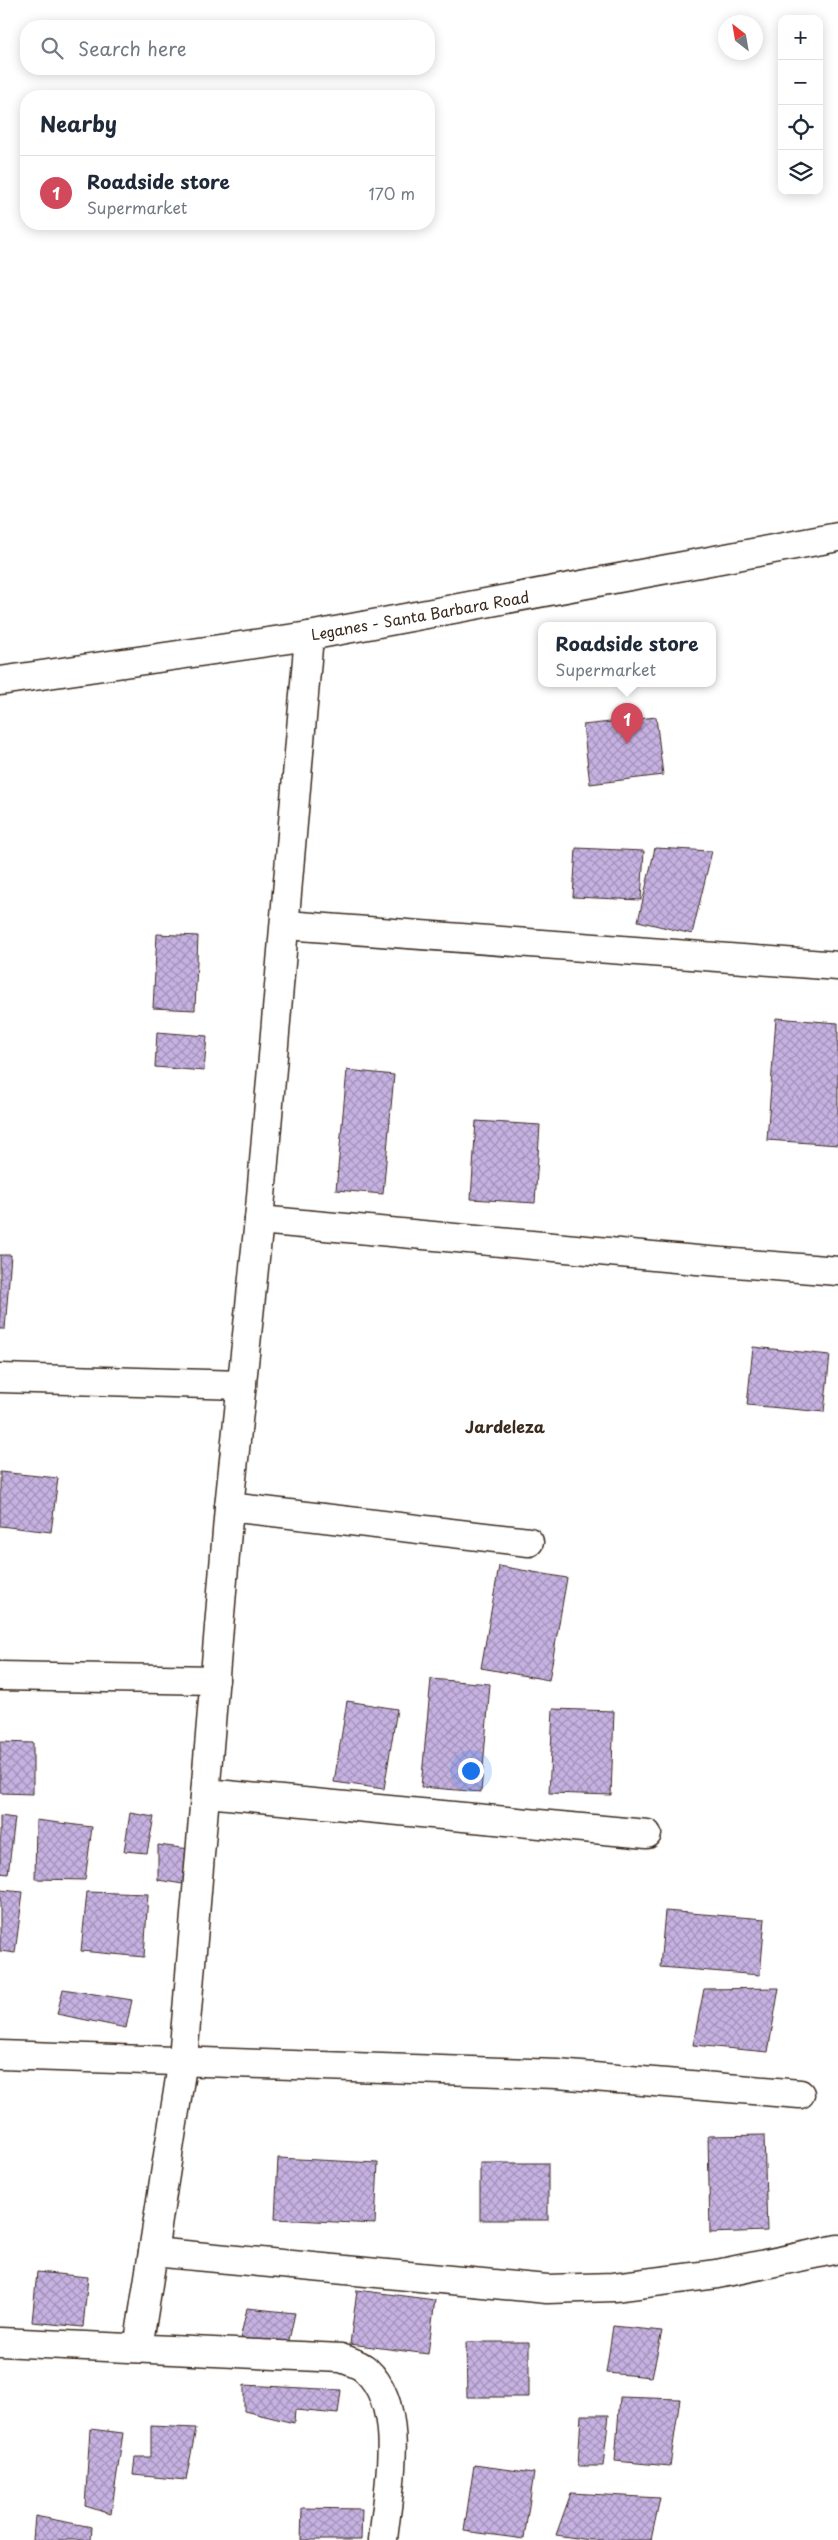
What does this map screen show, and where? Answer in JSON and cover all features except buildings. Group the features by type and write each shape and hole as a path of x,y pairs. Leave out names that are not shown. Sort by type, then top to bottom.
{"street":[{"name":"Leganes - Santa Barbara Road","path":"0,681 309,636 838,537"},
{"path":"138,2348 183,2059 229,1507 259,1220 286,925 309,636"},
{"path":"286,925 838,966"},
{"path":"259,1220 838,1271"},
{"path":"0,1378 242,1385"},
{"path":"229,1507 529,1542"},
{"path":"0,1676 215,1680"},
{"path":"206,1794 647,1834"},
{"path":"0,2055 183,2059 557,2074 800,2094"},
{"path":"153,2252 547,2289 614,2288 717,2274 838,2249"},
{"path":"0,2342 341,2358 365,2368 386,2400 392,2444 383,2540"}],"place":[{"name":"Roadside store","path":"627,744"}],"district":[{"name":"Jardeleza","path":"505,1426"}]}
